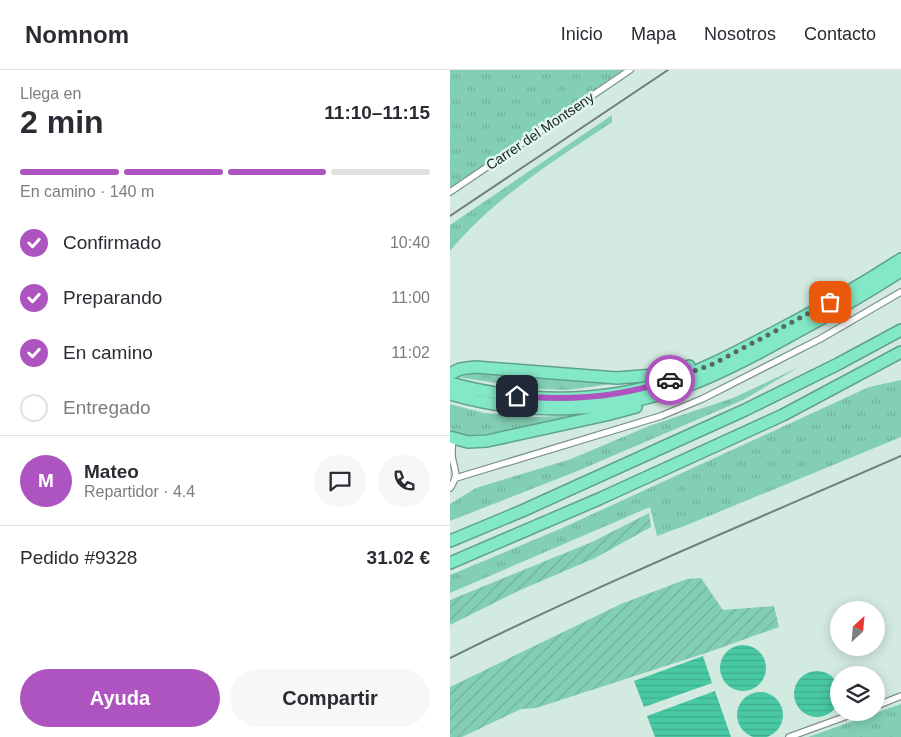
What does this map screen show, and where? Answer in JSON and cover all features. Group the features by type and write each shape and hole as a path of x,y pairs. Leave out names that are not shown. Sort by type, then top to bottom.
{"highway":[{"path":"450,384 503,395 558,398 610,394 663,383 713,364 746,347 803,317 901,259"},
{"path":"451,438 468,442 487,441 643,405 767,348 862,295 901,270"},
{"path":"450,541 522,511 730,417 838,364 901,330"},
{"path":"450,384 460,369 475,367 593,377 635,377 677,370 746,347"},
{"path":"450,563 599,500 783,415 901,352"},
{"path":"450,384 489,403 517,407 571,408 626,402 691,384"}],"street":[{"name":"Carrer del Montseny","path":"450,192 630,70"},
{"path":"456,478 661,416 702,399 820,340 901,292"},
{"path":"450,488 456,478 451,438"},
{"path":"885,702 901,696"},
{"path":"789,737 833,721"}],"green space":[{"path":"450,70 623,70 450,188"},
{"path":"612,115 612,122 526,181 486,214 450,251 450,225"},
{"path":"799,367 743,400 575,472 450,521 450,504 476,488 571,459 649,426 733,398"},
{"path":"475,374 504,374 626,382 568,390 536,389 457,377"},
{"path":"901,380 901,437 657,536 650,507 450,593 450,575 560,529 869,387"},
{"path":"450,404 484,413 535,417 585,415 504,432 461,435 450,429"},
{"path":"649,513 651,527 595,558 518,591 450,625 450,600 592,542"},
{"path":"701,578 723,610 774,606 779,627 709,652 536,708 521,709 462,737 450,737 450,687 621,604 687,579"},
{"path":"901,704 901,737 808,737 853,721 885,721 885,710"}],"shaded area":[{"path":"743,645 756,649 762,655 766,668 762,681 756,687 743,691 730,687 724,681 720,668 724,655 730,649"},
{"path":"703,656 712,683 644,707 634,681"},
{"path":"817,671 830,675 830,713 817,717 808,715 796,703 794,694 796,685 808,673"},
{"path":"715,691 731,737 655,737 647,716"},
{"path":"760,692 773,696 779,702 783,715 779,728 773,734 760,738 747,734 741,728 737,715 741,702 747,696"}],"railway":[{"path":"450,216 668,70"},
{"path":"450,658 617,579 901,456"}],"way so far":[{"path":"670,380 713,364 830,302"}],"route":[{"path":"517,396 583,397 638,389 670,380"}]}
